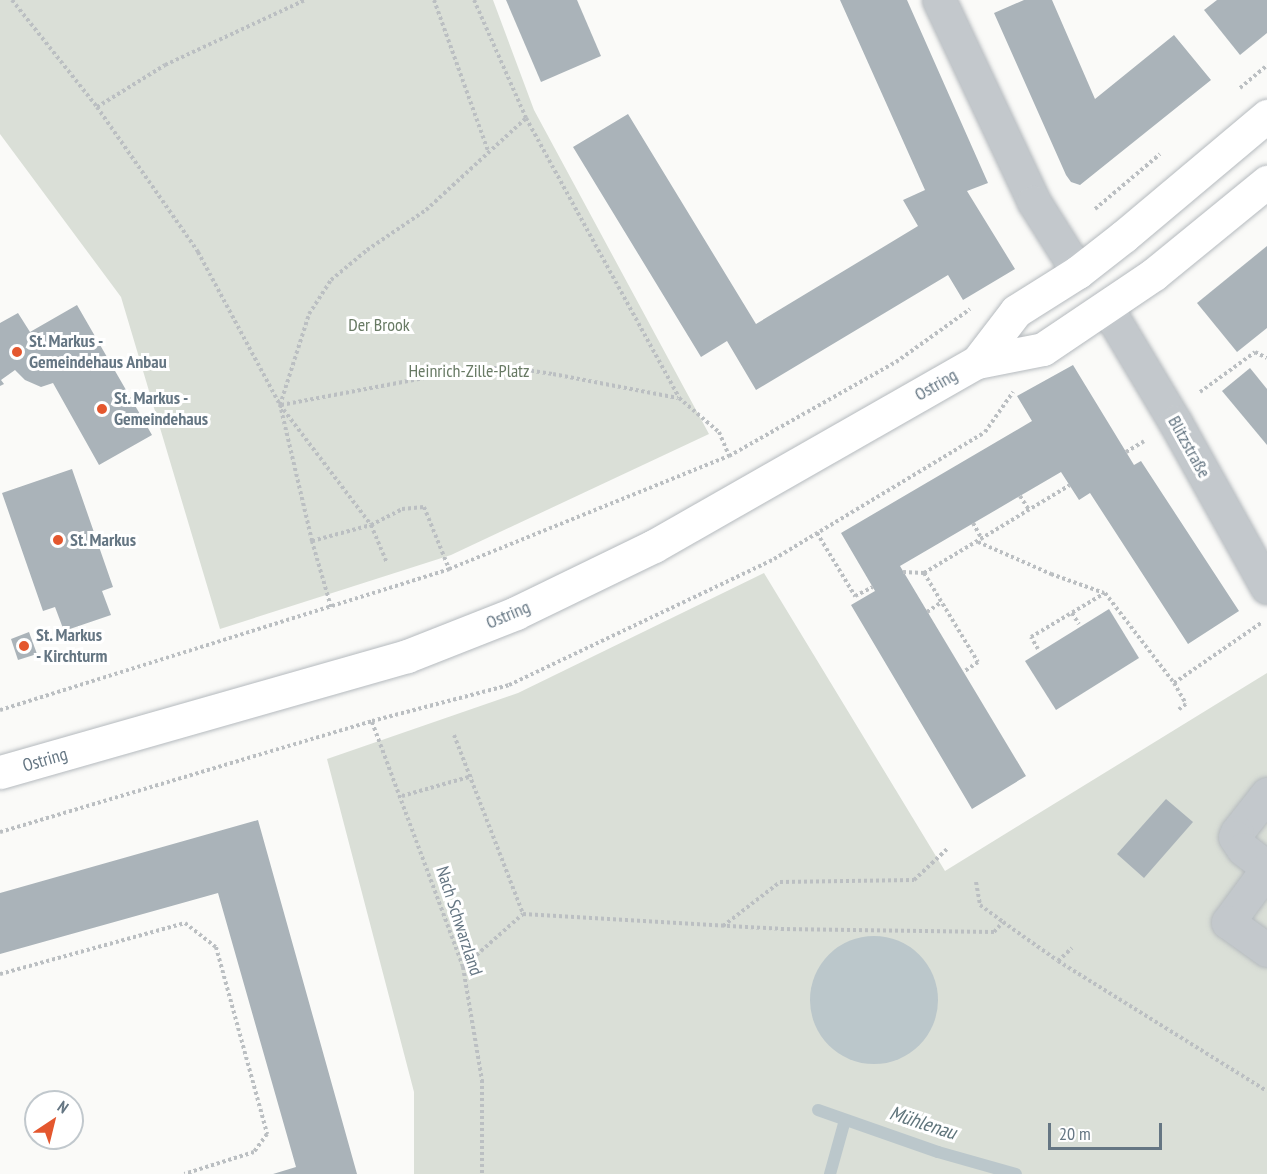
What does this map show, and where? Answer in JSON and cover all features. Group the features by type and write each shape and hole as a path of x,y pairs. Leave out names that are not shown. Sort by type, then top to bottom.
{"main road":[{"name":"Ostring","path":"977,362 1016,311 1078,272 1267,116"},
{"name":"Ostring","path":"0,772 406,656 516,613 664,540 977,362 1043,350 1107,308 1267,182"}],"street":[{"path":"939,0 1034,202 1078,272"},
{"name":"Blitzstraße","path":"1107,308 1170,412 1267,587"},
{"path":"1267,794 1237,832 1236,837 1237,843 1267,868 1228,921 1256,942 1267,906"}],"path":[{"path":"12,0 98,107 198,252 280,405 371,525 387,563"},
{"path":"98,107 165,65 305,0"},
{"path":"434,0 488,151"},
{"path":"474,0 526,118 679,398 720,432"},
{"path":"1232,95 1267,65"},
{"path":"331,608 312,541 280,405 309,314 331,280 426,210 526,118"},
{"path":"1059,245 1100,205 1161,153"},
{"path":"0,710 331,608 448,569 729,456 896,362 973,307"},
{"path":"1170,412 1255,352 1267,358"},
{"path":"280,405 476,368 513,368 679,398"},
{"path":"903,572 924,573 1070,485"},
{"path":"1020,496 1029,510"},
{"path":"312,541 371,525 402,509 424,507 448,569"},
{"path":"973,523 982,539"},
{"path":"817,533 855,596 873,587"},
{"path":"977,542 1051,574 1105,593 1174,683 1186,704 1178,710"},
{"path":"924,573 978,662 963,672"},
{"path":"1038,649 1031,637 1105,593"},
{"path":"927,612 942,602"},
{"path":"1072,613 1079,624"},
{"path":"1174,683 1267,620"},
{"name":"Nach Schwarzland","path":"372,721 402,796 463,967 482,1080 482,1174"},
{"path":"454,735 472,776 523,914"},
{"path":"402,796 472,776"},
{"path":"722,926 780,882 914,880 947,849"},
{"path":"976,882 980,905 1003,922 1058,961 1267,1090"},
{"path":"463,967 523,914 722,926 994,932 1003,922"},
{"path":"0,974 185,923 216,947 267,1134 254,1152 183,1174"},
{"path":"1058,961 1072,948"}],"green space":[{"name":"Der Brook","path":"0,0 493,0 534,110 709,434 451,555 220,629 121,297 0,134"},
{"path":"764,573 945,871 1267,673 1267,1174 414,1174 414,1092 327,759 518,693"}],"shaded area":[{"path":"874,936 898,941 919,955 933,976 938,1000 933,1024 919,1045 898,1059 874,1064 850,1059 829,1045 815,1024 810,1000 815,976 829,955 850,941"}],"building":[{"path":"506,0 577,0 601,56 541,82"},
{"path":"840,0 907,0 988,183 967,191 1015,269 963,300 948,275 756,390 727,341 701,357 573,147 628,114 756,324 918,226 903,200 925,190"},
{"path":"1024,0 1052,0 1095,99 1174,35 1211,80 1080,185 1071,182 994,13"},
{"path":"1217,0 1267,0 1267,33 1240,55 1204,10"},
{"path":"1267,246 1267,328 1237,352 1197,303"},
{"name":"St. Markus - Gemeindehaus","path":"77,305 152,435 99,465 53,383 41,387 25,380 15,370 1,380 4,384 0,386 0,323 18,313 30,332"},
{"path":"1073,365 1134,465 1141,461 1239,611 1188,644 1090,493 1079,500 1061,472 900,566 1026,776 972,809 851,605 875,591 841,533 1032,421 1017,396"},
{"path":"1250,368 1267,389 1267,445 1222,391"},
{"name":"St. Markus","path":"72,469 113,587 102,591 111,615 64,631 55,607 43,611 2,493"},
{"path":"1109,609 1139,658 1056,710 1025,661"},
{"name":"St. Markus - Kirchturm","path":"29,632 37,654 18,660 11,639"},
{"path":"1166,799 1193,822 1144,878 1117,854"},
{"path":"258,820 357,1174 273,1174 296,1167 218,893 0,954 0,893"}],"waterway":[{"name":"Mühlenau","path":"818,1110 938,1152 1016,1174"},
{"path":"830,1174 845,1120"}],"place":[{"name":"St. Markus - Gemeindehaus Anbau","path":"17,352"},
{"name":"St. Markus - Gemeindehaus","path":"102,409"},
{"name":"St. Markus","path":"58,540"},
{"name":"St. Markus - Kirchturm","path":"24,646"}],"park label":[{"name":"Heinrich-Zille-Platz","path":"469,371"}]}
